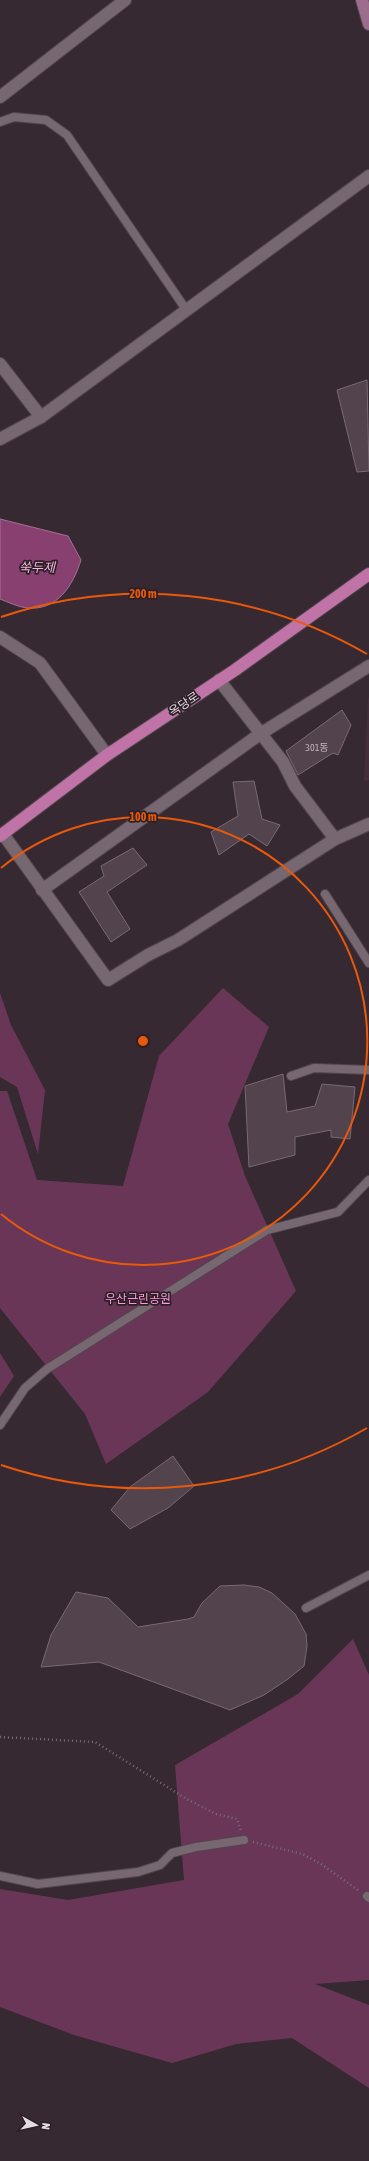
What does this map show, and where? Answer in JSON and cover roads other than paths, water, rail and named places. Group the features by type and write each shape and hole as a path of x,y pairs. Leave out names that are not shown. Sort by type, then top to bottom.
{"main road":[{"path":"362,0 369,24"},
{"name":"옥당로","path":"2,835 107,754 219,680 369,574"}],"street":[{"path":"0,97 126,0"},
{"path":"0,439 41,417 187,312 369,176"},
{"path":"0,364 41,417"},
{"path":"0,637 40,663 107,754"},
{"path":"42,890 260,734 369,666"},
{"path":"219,680 283,762 295,786 335,839"},
{"path":"2,835 108,980 148,955 178,940 335,839 369,824"}],"lane":[{"path":"0,122 14,117 46,120 68,135 187,312"},
{"path":"326,894 369,963"},
{"path":"291,1076 314,1068 369,1070"},
{"path":"0,1425 25,1388 47,1369 267,1230 338,1212 369,1180"},
{"path":"306,1608 369,1575"},
{"path":"0,1876 38,1884 138,1872 160,1865 172,1853 196,1847 244,1840"}],"water":[{"name":"쑥두제","path":"0,519 68,536 81,560 69,587 56,601 38,608 27,608 17,606 0,599"}],"park label":[{"name":"우산근린공원","path":"138,1299"}]}
